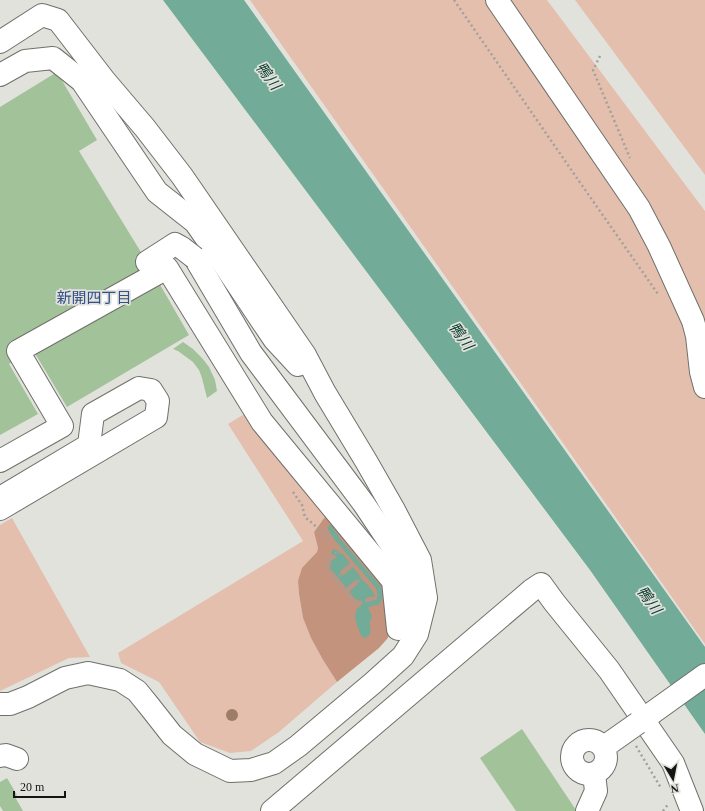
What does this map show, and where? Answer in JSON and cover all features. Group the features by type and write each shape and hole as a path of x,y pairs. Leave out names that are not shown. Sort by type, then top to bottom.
{"street":[{"path":"497,0 639,208 659,246 693,321 697,336 701,372 705,387"},
{"path":"0,42 42,15 58,20 182,176 305,355 325,393 394,510 420,560 426,598 417,634 403,656 304,741 274,764 251,770 230,771 195,754 172,735 137,691 120,680 88,673 65,678 28,697 10,704 0,704"},
{"path":"0,75 25,61 53,58 82,81 157,192 194,222 195,249 251,353 364,504 410,573 410,604 399,638 389,650 353,683 269,753 238,760 214,755 191,742 173,722 147,687 118,669 101,664 72,666 15,694 0,695"},
{"path":"157,265 176,244 195,249 274,339 325,393"},
{"path":"0,461 62,426 18,351 157,265 195,249"},
{"path":"157,265 262,422 393,581 399,638"},
{"path":"0,498 89,445 93,414 140,388 151,390 158,401 156,417 0,509"},
{"path":"272,811 532,590 541,584 609,670 673,763 692,811"},
{"path":"607,744 593,740 581,742 573,750 572,762 579,771 583,773 594,774 599,771 603,768 606,762 607,744 705,675"},
{"path":"588,811 596,791 594,774"}],"path":[{"path":"454,0 660,297"},
{"path":"600,56 593,70 630,159"},
{"path":"318,529 334,542"},
{"path":"340,549 328,560 327,566 330,573 346,591 354,603 368,601 376,598 377,596"},
{"path":"336,580 353,564"},
{"path":"360,572 361,579"},
{"path":"346,591 361,579"},
{"path":"361,579 367,582"},
{"path":"663,811 669,803"}],"shaded area":[{"path":"250,0 547,0 705,211 705,644"},
{"path":"575,0 705,0 705,175"},
{"path":"246,414 327,514 314,532 318,548 317,552 298,581 303,618 311,638 337,682 279,732 251,751 230,753 200,742 159,682 121,663 118,653 303,541 228,424"},
{"path":"327,514 388,588 393,629 379,648 337,682 311,638 303,618 298,581 302,568 317,552 318,548 314,532"},
{"path":"12,518 90,657 69,658 0,691 0,525"}],"water":[{"name":"鴨川","path":"163,0 244,0 705,647 705,734 590,570"},
{"path":"342,553 350,563 336,575 330,569 331,561"},
{"path":"353,567 360,576 346,588 339,579"},
{"path":"362,580 371,589 375,596 358,600 349,592"},
{"path":"364,604 367,605 372,616 370,622 371,632 366,638 362,637 358,628 355,614 359,607"}],"building":[{"path":"57,72 97,140 79,151 147,262 189,335 67,407 33,350 9,364 38,414 0,435 0,107"},
{"path":"183,342 202,358 209,367 215,380 217,391 207,398 199,370 193,362 173,349"},
{"path":"522,729 576,810 575,811 516,811 480,758"},
{"path":"7,778 17,795 15,797 23,811 3,811 0,806 0,782"}],"waterway":[{"path":"330,528 338,540 378,587 380,595 378,602 367,605"},
{"path":"334,552 338,555"},
{"path":"338,574 341,577"},
{"path":"358,578 360,582"},
{"path":"363,600 364,604"}],"district":[{"name":"新開四丁目","path":"94,298"}]}
